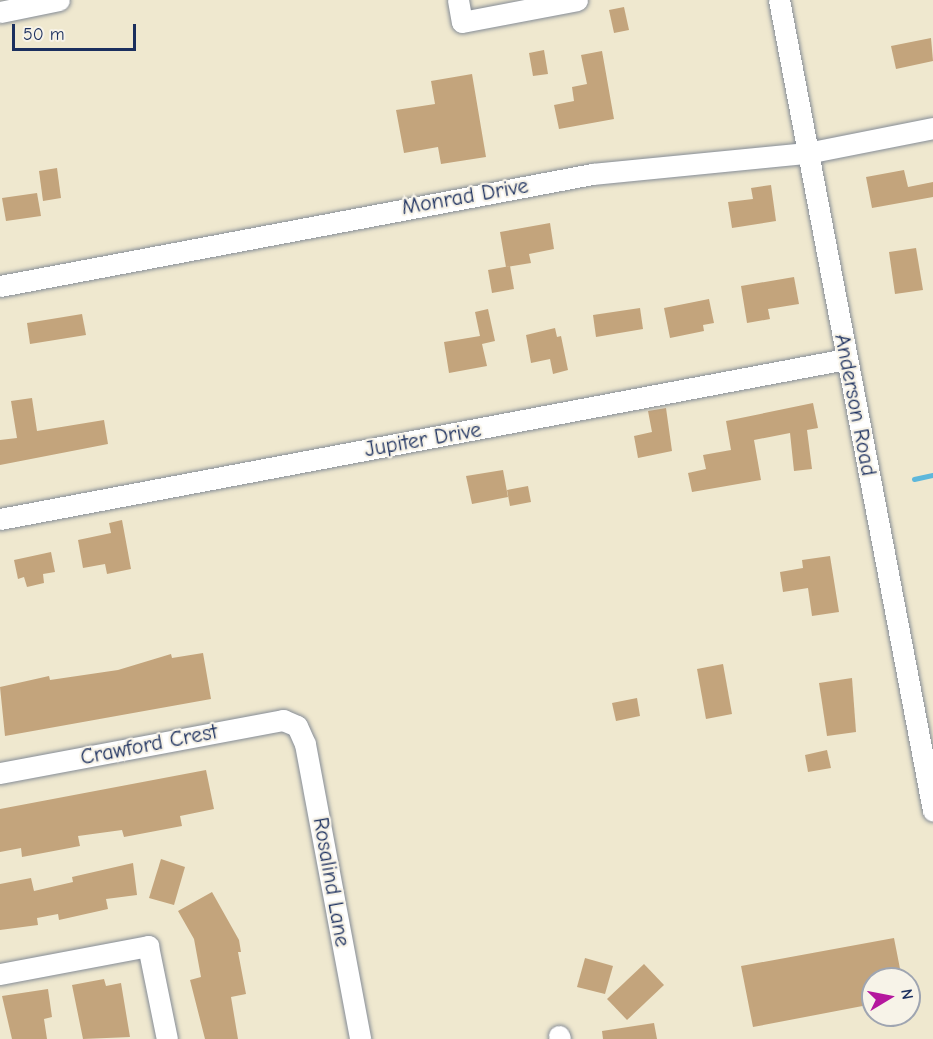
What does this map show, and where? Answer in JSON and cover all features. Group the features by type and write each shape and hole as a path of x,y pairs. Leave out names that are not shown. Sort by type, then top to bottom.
{"street":[{"path":"0,12 59,0"},
{"path":"458,0 462,22 577,0"},
{"name":"Anderson Road","path":"778,0 933,810"},
{"name":"Monrad Drive","path":"0,285 592,174 807,153 933,128"},
{"name":"Jupiter Drive","path":"0,519 846,359"},
{"name":"Crawford Crest","path":"0,773 283,720 297,726"},
{"name":"Rosalind Lane","path":"297,726 305,744 360,1039"},
{"path":"0,974 148,946 166,1039"}],"building":[{"path":"624,7 629,30 614,33 609,10"},
{"path":"931,38 933,61 896,69 891,46"},
{"path":"544,50 548,74 533,76 529,53"},
{"path":"602,51 614,119 559,129 554,105 574,101 572,87 587,84 581,55"},
{"path":"472,74 486,157 441,164 438,147 404,153 396,110 435,104 431,81"},
{"path":"57,168 61,198 43,201 39,171"},
{"path":"904,170 908,187 933,182 933,197 872,208 866,177"},
{"path":"771,185 776,221 732,228 728,202 753,199 751,188"},
{"path":"37,193 41,216 6,221 2,198"},
{"path":"550,223 554,249 529,254 531,263 506,267 500,232"},
{"path":"916,248 923,290 895,294 889,252"},
{"path":"510,266 514,289 492,293 488,270"},
{"path":"794,277 799,304 768,309 770,319 747,323 741,286"},
{"path":"709,299 714,323 703,325 704,331 670,338 664,308"},
{"path":"640,308 643,329 596,337 593,315"},
{"path":"488,309 495,341 482,344 487,366 449,373 444,342 480,336 475,312"},
{"path":"82,314 86,335 30,344 27,323"},
{"path":"555,328 557,337 561,336 568,370 553,374 550,359 531,363 526,335"},
{"path":"32,398 37,431 104,420 108,444 0,465 0,440 17,438 11,401"},
{"path":"813,403 818,428 807,430 812,469 794,471 790,433 754,440 761,480 692,492 688,473 706,469 703,455 731,450 726,421"},
{"path":"666,408 672,451 638,458 634,436 652,432 648,411"},
{"path":"503,470 508,497 472,504 466,476"},
{"path":"528,486 531,502 510,506 507,490"},
{"path":"122,520 131,569 107,574 105,564 83,568 78,540 111,533 109,523"},
{"path":"51,552 55,572 43,574 44,583 27,587 24,577 18,579 14,560"},
{"path":"830,556 839,612 812,616 808,588 783,592 780,572 803,568 802,560"},
{"path":"203,653 211,699 5,736 0,687 49,676 50,680 118,670 171,654 172,658"},
{"path":"723,664 732,714 706,719 697,669"},
{"path":"852,678 856,732 827,736 819,683"},
{"path":"637,698 640,716 616,721 612,703"},
{"path":"827,750 831,768 808,772 805,755"},
{"path":"206,770 214,809 180,816 182,826 124,837 122,830 78,836 80,846 22,857 21,848 0,852 0,809"},
{"path":"161,859 185,867 174,905 149,898"},
{"path":"133,863 137,895 106,899 108,909 59,920 58,914 37,918 38,925 0,930 0,884 31,878 34,891 73,882 72,877"},
{"path":"212,892 239,940 241,952 238,952 246,994 231,997 238,1039 205,1039 190,980 201,977 194,939 178,911"},
{"path":"894,938 900,967 861,967 861,1006 753,1027 741,966"},
{"path":"585,958 613,966 605,994 577,987"},
{"path":"644,964 664,985 627,1020 607,999"},
{"path":"104,979 106,986 121,983 130,1037 83,1039 72,985"},
{"path":"48,989 52,1017 44,1019 47,1039 12,1039 2,996"},
{"path":"654,1023 657,1039 603,1039 602,1031"}],"waterway":[{"path":"914,479 933,475"}]}
